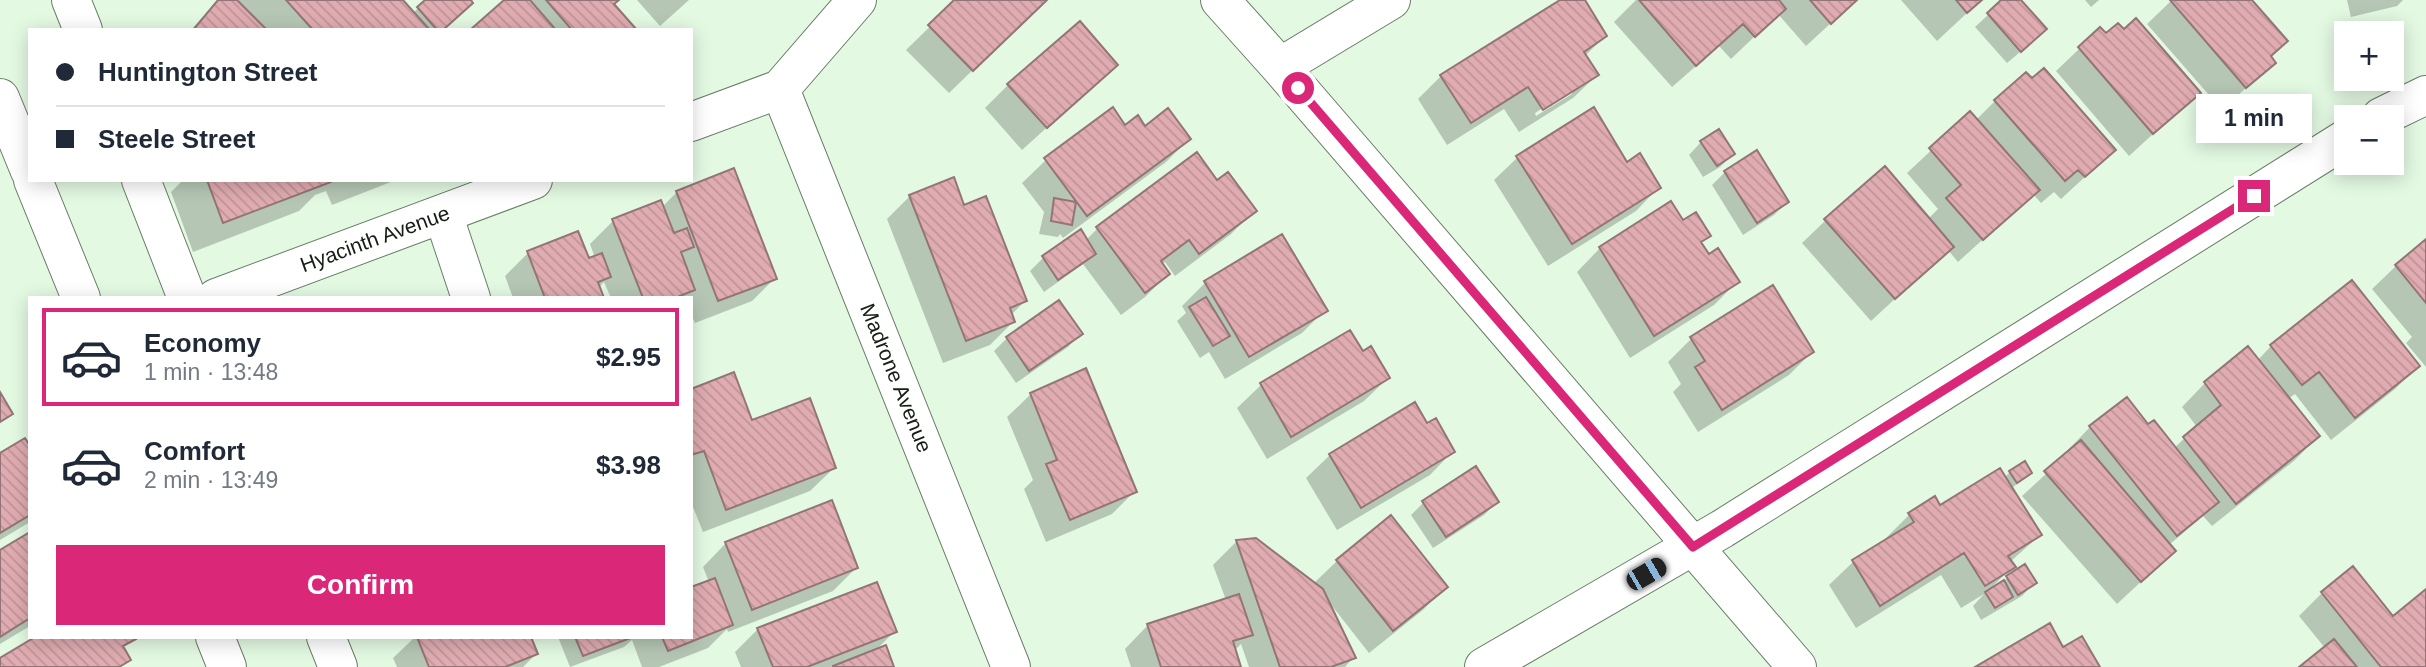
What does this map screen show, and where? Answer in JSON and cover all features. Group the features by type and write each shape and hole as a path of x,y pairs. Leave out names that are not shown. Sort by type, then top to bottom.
{"street":[{"path":"71,0 82,28"},
{"path":"693,121 779,89 857,0"},
{"path":"1220,0 1797,667"},
{"path":"1280,67 1391,0"},
{"name":"Madrone Avenue","path":"779,89 1011,667"},
{"path":"2404,106 2426,95"},
{"path":"0,98 28,166"},
{"path":"1484,667 1693,547 2334,146"},
{"path":"34,182 80,296"},
{"path":"142,182 186,296"},
{"name":"Hyacinth Avenue","path":"221,296 528,182"},
{"path":"443,214 470,296"},
{"path":"216,639 227,667"},
{"path":"327,639 338,667"}],"building":[{"path":"218,0 237,0 265,28 195,28"},
{"path":"286,0 403,0 428,28 311,28"},
{"path":"425,0 471,0 473,3 445,28 435,28 417,7"},
{"path":"504,0 530,0 554,28 472,28"},
{"path":"546,0 619,0 614,4 635,28 570,28"},
{"path":"954,0 1047,0 973,71 928,25"},
{"path":"1560,0 1585,0 1607,36 1584,52 1599,75 1543,110 1528,87 1471,123 1440,75"},
{"path":"1639,0 1779,0 1786,9 1755,37 1743,24 1696,66"},
{"path":"1810,0 1857,0 1831,24"},
{"path":"1956,0 1982,0 1967,13"},
{"path":"2001,0 2021,0 2047,29 2021,52 1987,13"},
{"path":"2170,0 2252,0 2288,41 2271,56 2276,63 2246,88"},
{"path":"2136,18 2201,93 2153,134 2078,47 2100,27 2106,33 2118,23 2124,29"},
{"path":"1080,21 1118,65 1047,128 1007,84"},
{"path":"2044,68 2116,150 2085,177 2078,170 2065,181 1994,100 2026,72 2032,78"},
{"path":"1113,107 1125,125 1138,115 1145,126 1168,108 1191,139 1087,216 1044,158"},
{"path":"1594,107 1627,162 1640,153 1661,188 1572,244 1516,156"},
{"path":"1970,111 2040,190 1983,240 1946,198 1961,185 1929,148"},
{"path":"1719,129 1735,154 1717,166 1700,141"},
{"path":"1757,150 1789,202 1757,223 1724,171"},
{"path":"1197,152 1217,180 1228,172 1257,211 1199,254 1189,240 1161,261 1170,274 1145,293 1096,227"},
{"path":"1885,166 1954,247 1895,299 1824,219"},
{"path":"734,168 777,279 718,301 676,191"},
{"path":"954,177 964,205 986,196 1027,301 1010,308 1015,322 966,341 909,195"},
{"path":"208,182 331,182 223,223"},
{"path":"1054,198 1076,202 1072,225 1051,221"},
{"path":"661,200 674,233 687,228 694,247 681,252 695,290 680,296 642,296 612,219"},
{"path":"1671,201 1683,220 1696,212 1711,236 1701,242 1709,254 1718,248 1740,282 1654,336 1599,247"},
{"path":"1081,229 1096,254 1058,280 1042,256"},
{"path":"578,231 589,258 602,253 611,277 598,282 603,296 544,296 527,251"},
{"path":"1282,234 1328,311 1249,357 1204,281"},
{"path":"2426,239 2426,303 2395,265"},
{"path":"2352,280 2420,366 2355,418 2319,372 2302,385 2270,345"},
{"path":"1773,285 1814,352 1722,410 1695,367 1705,361 1690,337"},
{"path":"1206,297 1230,336 1213,346 1189,307"},
{"path":"1059,300 1083,334 1029,371 1006,337"},
{"path":"1350,330 1363,351 1371,346 1390,378 1291,437 1260,383"},
{"path":"2248,346 2320,436 2236,504 2183,437 2221,405 2204,382"},
{"path":"1086,368 1137,492 1070,520 1046,464 1057,460 1030,393"},
{"path":"734,372 752,420 810,398 836,468 726,510 704,451 693,454 693,388"},
{"path":"0,392 13,414 0,422"},
{"path":"2127,397 2148,424 2154,420 2219,502 2177,536 2089,426"},
{"path":"1415,402 1427,423 1436,418 1455,452 1361,508 1329,454"},
{"path":"25,438 28,443 28,516 0,533 0,453"},
{"path":"2081,440 2176,551 2141,582 2044,471"},
{"path":"2025,461 2032,473 2017,483 2009,471"},
{"path":"1476,466 1499,502 1446,537 1422,501"},
{"path":"2000,468 2042,535 2008,556 2016,567 1985,586 1964,553 1880,606 1852,560 1914,522 1908,513 1935,496 1940,505"},
{"path":"832,500 858,568 752,610 725,542"},
{"path":"1391,515 1448,587 1393,631 1336,560"},
{"path":"28,533 28,619 0,637 0,550"},
{"path":"1256,538 1323,589 1356,658 1331,667 1280,667 1236,540"},
{"path":"2025,564 2037,583 2018,595 2006,576"},
{"path":"2353,566 2393,616 2426,589 2426,667 2381,667 2321,592"},
{"path":"715,578 733,625 668,651 663,639 693,639 693,586"},
{"path":"2004,580 2013,597 1995,608 1985,592"},
{"path":"877,582 897,632 807,667 773,667 757,628"},
{"path":"1239,594 1253,635 1233,641 1241,667 1161,667 1147,624"},
{"path":"2050,623 2063,647 2082,636 2100,667 1975,667"},
{"path":"32,639 136,639 123,646 131,660 119,667 0,667 0,658"},
{"path":"418,639 532,639 538,654 505,667 429,667"},
{"path":"576,639 628,639 583,656"},
{"path":"2334,639 2357,667 2299,667"},
{"path":"886,645 894,667 833,667 833,666"}],"route":[{"path":"1298,88 1693,547 2254,196"}]}
